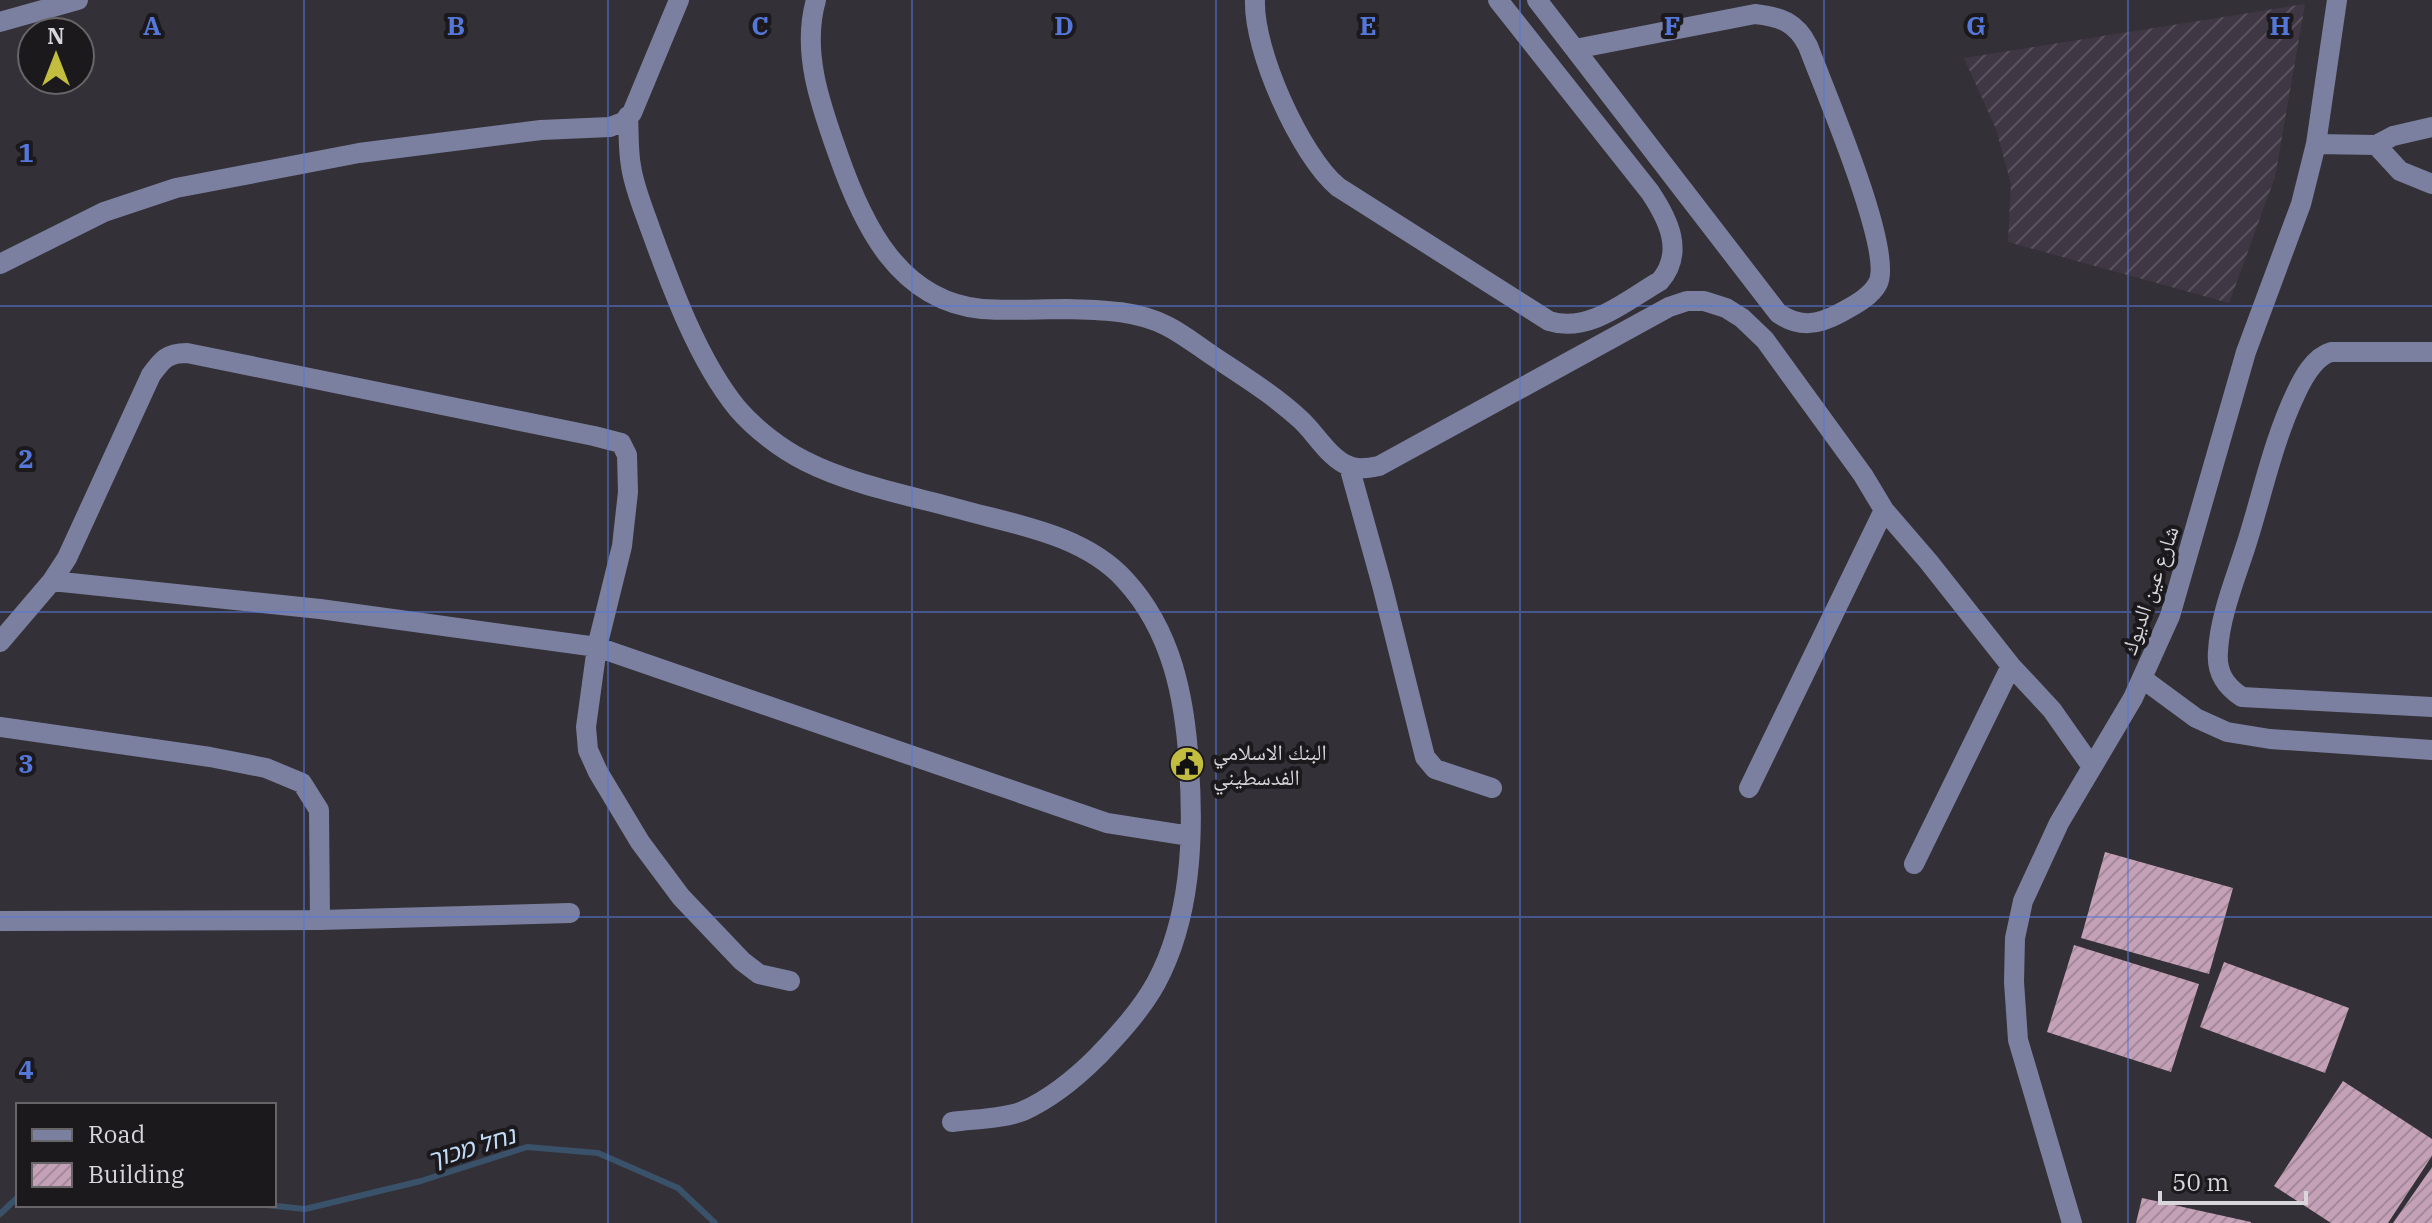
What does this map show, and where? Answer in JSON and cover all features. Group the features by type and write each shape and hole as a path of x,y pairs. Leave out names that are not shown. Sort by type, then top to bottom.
{"street":[{"path":"1,18 78,0"},
{"path":"679,0 628,116 631,167 672,289 725,391 750,423 787,451 836,474 1077,544 1106,561 1141,598 1155,618 1164,638 1181,705 1188,748 1190,836 1187,880 1172,946 1155,986 1139,1009 1083,1071 1021,1112 952,1122"},
{"path":"816,0 811,40 813,65 825,117 847,181 875,240 902,271 947,300 980,309 1076,309 1145,315 1171,327 1271,395 1338,460 1349,466 1362,469 1379,466 1669,307 1687,301 1704,301 1726,308 1742,318 1765,340 1863,475 1884,510 2011,666 2052,710 2092,767"},
{"path":"1255,0 1265,56 1286,111 1324,176 1549,321 1562,325 1579,324 1593,320 1660,281 1672,258 1670,229 1667,218 1650,192 1498,0"},
{"path":"1537,0 1778,313 1808,325 1819,322 1851,307 1877,285 1882,267 1873,220 1800,30 1781,17 1755,14 1575,49"},
{"name":"شارع عين الديوك","path":"2072,1223 2018,1040 2015,938 2023,901 2059,823 2143,679 2170,616 2246,352 2301,204 2316,144 2337,0"},
{"path":"0,264 104,212 176,188 359,153 541,130 610,127 628,116"},
{"path":"2316,144 2376,145 2393,136 2432,127"},
{"path":"2376,145 2400,171 2432,184"},
{"path":"2432,352 2331,352 2314,364 2287,412 2227,609 2217,652 2221,677 2229,689 2242,697 2432,707"},
{"path":"0,642 52,581 67,558 151,375 171,353 187,353 621,443 627,455 628,492 622,546 597,647 586,727 588,750 640,842 681,897 711,930 759,974 790,981"},
{"path":"1349,466 1425,757 1435,769 1492,788"},
{"path":"1749,788 1884,510"},
{"path":"52,581 320,609 597,647 1107,823 1190,836"},
{"path":"1914,864 2011,666"},
{"path":"2143,679 2196,718 2227,732 2270,739 2432,750"},
{"path":"0,727 210,757 266,768 302,783 319,810 320,920"},
{"path":"0,921 320,920 570,913"}],"shaded area":[{"path":"2305,4 2275,177 2229,303 2008,242 2011,184 1996,129 1964,58"}],"building":[{"path":"2105,852 2233,888 2209,974 2081,938"},
{"path":"2074,945 2199,984 2171,1072 2047,1032"},
{"path":"2224,962 2349,1008 2325,1073 2200,1027"},
{"path":"2343,1081 2432,1139 2432,1156 2388,1223 2331,1223 2274,1186"},
{"path":"2432,1167 2432,1223 2393,1223"},
{"path":"2142,1198 2251,1222 2251,1223 2136,1223"}],"waterway":[{"name":"נחל מכוך","path":"276,1206 305,1209 421,1181 527,1147 598,1153 678,1188 715,1223"},
{"name":"נחל מכוך","path":"0,1214 16,1199"}],"place":[{"name":"البنك الاسلامي الفدسطيني","path":"1187,764"}]}
